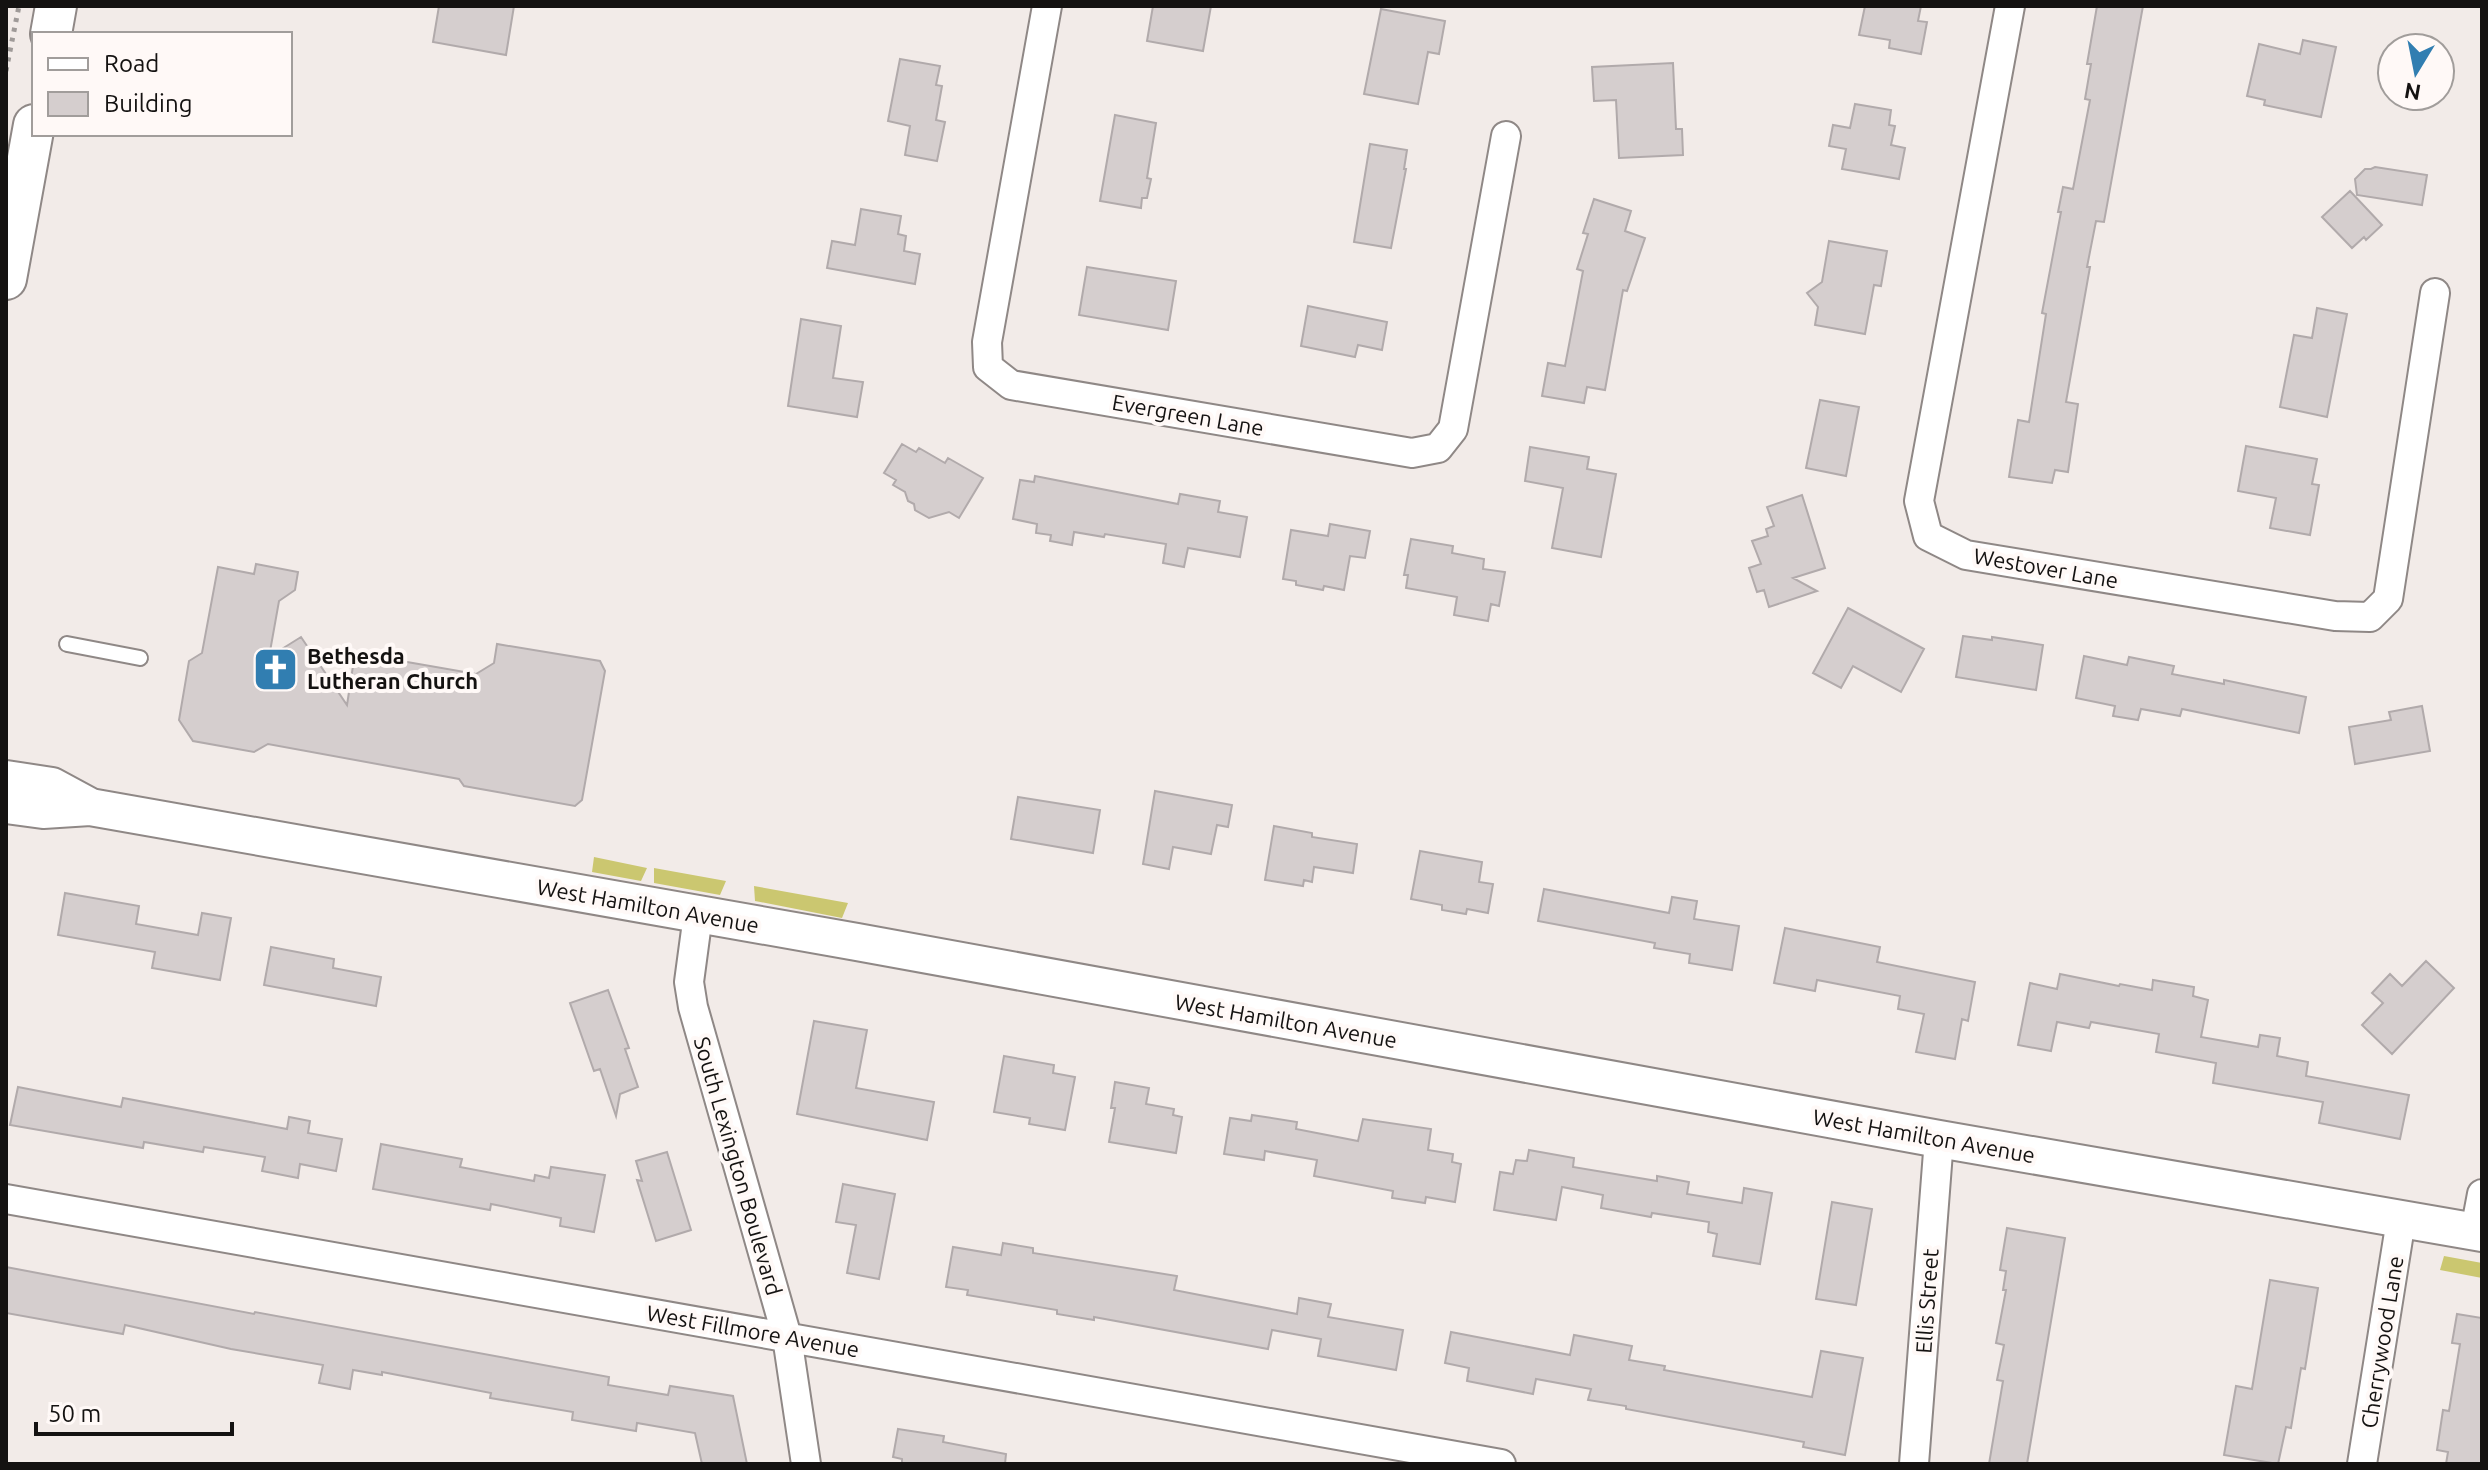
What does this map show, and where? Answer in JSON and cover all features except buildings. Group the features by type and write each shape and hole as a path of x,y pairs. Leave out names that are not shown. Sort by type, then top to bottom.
{"main road":[{"path":"51,32 56,6"},
{"path":"6,279 32,136"}],"street":[{"name":"Evergreen Lane","path":"1047,6 987,342 988,367 1011,385 1412,453 1438,448 1453,429 1506,136"},
{"name":"Westover Lane","path":"2010,6 1919,501 1928,536 1966,555 2335,616 2370,617 2388,599 2435,293"},
{"name":"West Hamilton Avenue","path":"6,779 52,786 90,807"},
{"name":"West Hamilton Avenue","path":"6,805 43,810 90,807 1939,1139 2478,1232"},
{"name":"South Lexington Boulevard","path":"698,915 689,982 693,1007 787,1337 806,1464"},
{"name":"Ellis Street","path":"1914,1464 1939,1139"},
{"path":"2478,1232 2482,1194"},
{"name":"West Fillmore Avenue","path":"6,1199 1501,1464"},
{"name":"Cherrywood Lane","path":"2362,1464 2401,1220"}],"lane":[{"path":"67,644 140,658"}],"path":[{"path":"6,71 19,6"}],"shaded area":[{"path":"594,857 647,868 641,881 592,872"},
{"path":"654,868 726,881 720,895 654,883"},
{"path":"754,886 848,903 842,918 755,901"},
{"path":"2444,1256 2482,1263 2482,1278 2440,1270"}],"place":[{"name":"Bethesda Lutheran Church","path":"276,669"}]}
